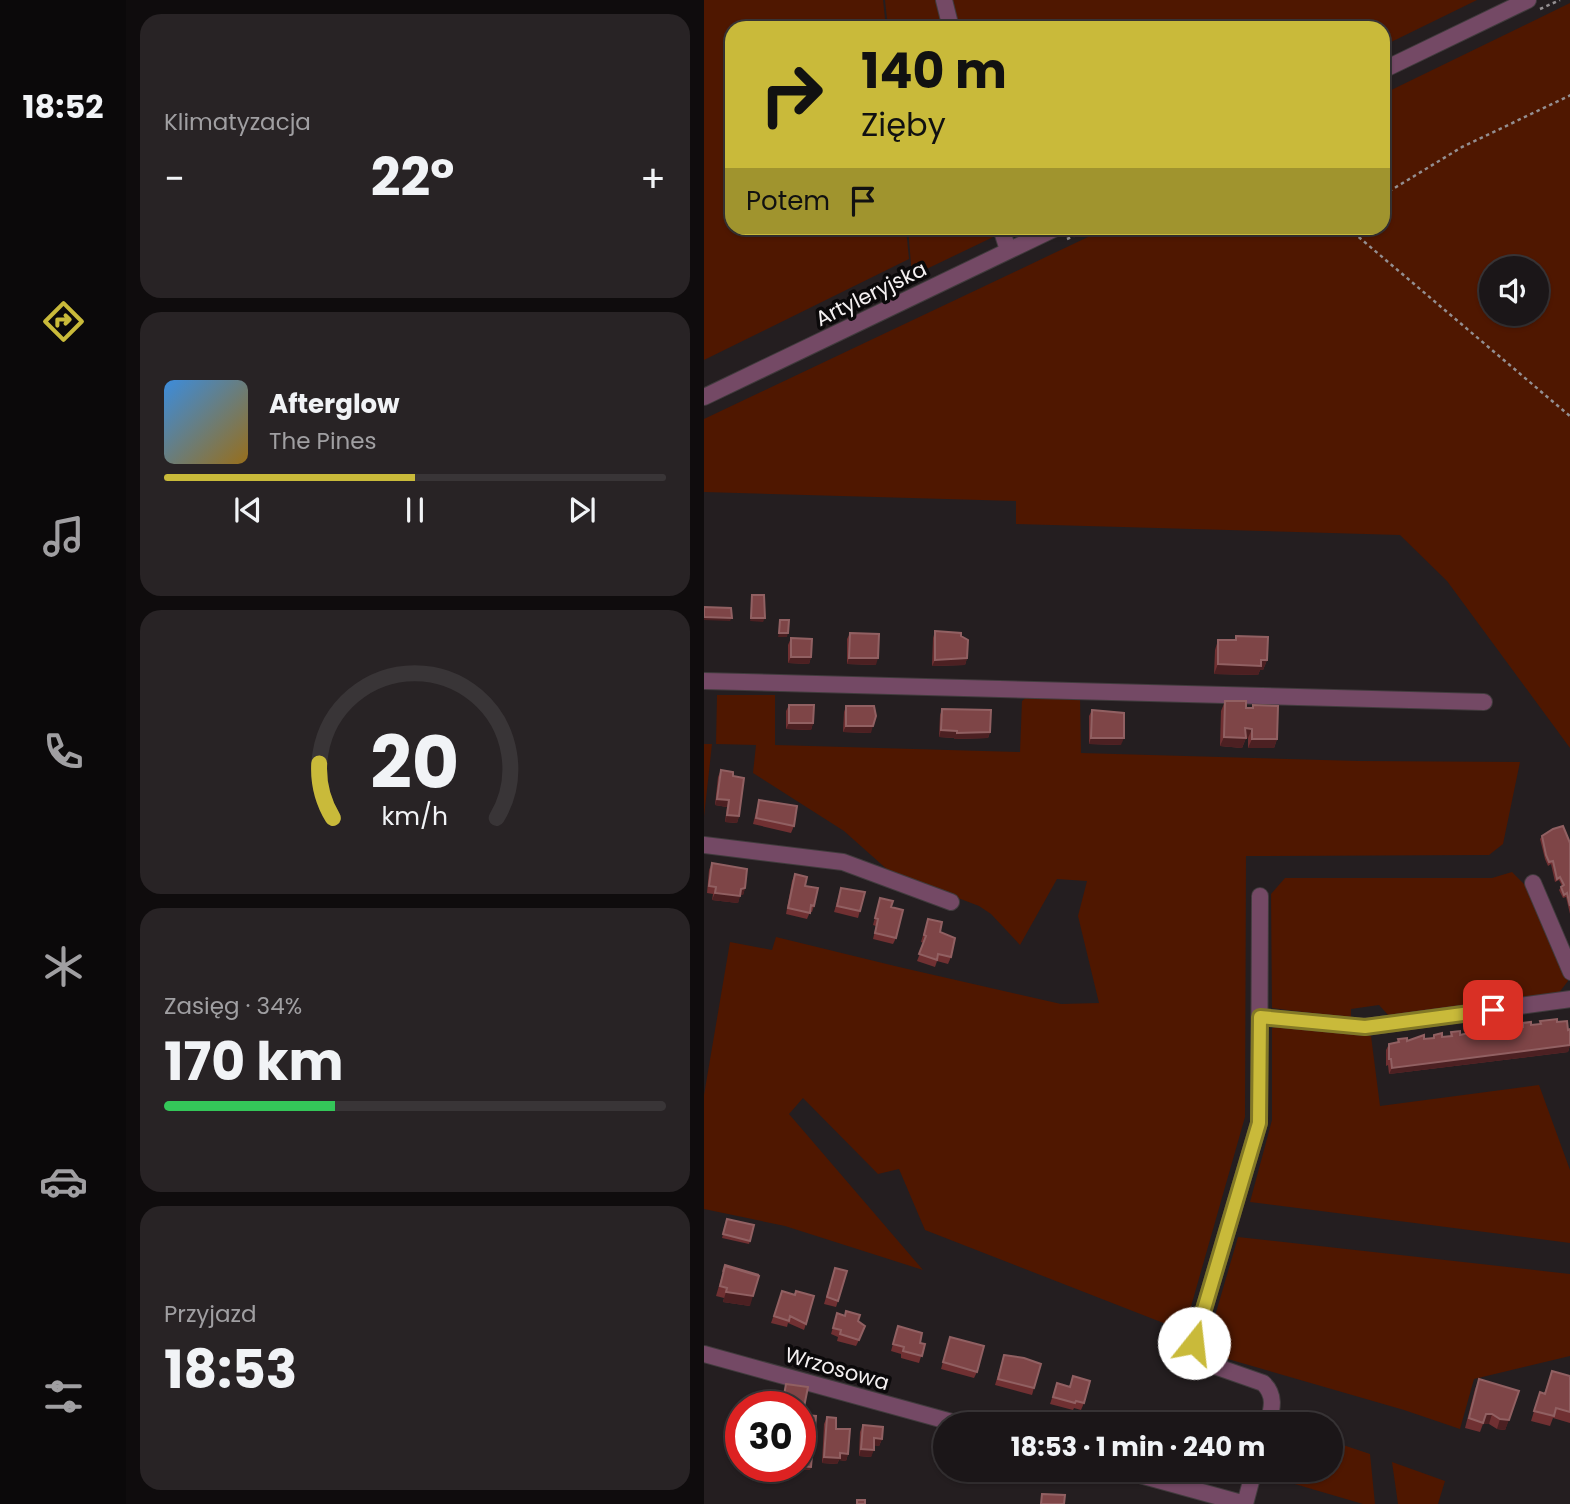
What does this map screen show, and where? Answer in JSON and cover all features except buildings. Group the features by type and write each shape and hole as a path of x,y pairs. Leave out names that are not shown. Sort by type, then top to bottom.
{"street":[{"path":"944,0 949,21"},
{"path":"1390,67 1528,0"},
{"path":"1003,235 1008,250"},
{"name":"Artyleryjska","path":"704,397 1041,235"},
{"path":"704,681 1484,702"},
{"path":"704,845 843,862 951,902"},
{"path":"1533,883 1570,972"},
{"path":"1260,896 1259,1123 1194,1343 1199,1357 1206,1363 1263,1383 1273,1398 1270,1412"},
{"path":"1260,1017 1365,1027 1570,999"},
{"name":"Wrzosowa","path":"704,1354 933,1417"},
{"path":"1165,1482 1245,1504 1251,1482"}],"path":[{"path":"1390,191 1462,147 1570,95"},
{"path":"1356,235 1570,417"}],"shaded area":[{"path":"704,0 883,0 885,21 725,21 725,235 907,235 909,259 704,360"},
{"path":"885,0 1477,0 1390,43 1390,21 887,21"},
{"path":"1570,3 1570,748 1447,581 1400,535 1016,524 1016,501 704,492 704,419 1092,235 1390,235 1390,91"},
{"path":"909,235 997,235 912,276"},
{"path":"717,695 775,695 775,745 1020,752 1022,701 1028,696 1080,696 1081,753 1359,761 1520,762 1503,844 1489,855 1246,856 1245,1117 1184,1331 925,1230 899,1169 878,1174 803,1098 789,1114 923,1270 785,1226 704,1209 704,1095 730,942 772,950 776,937 1061,1004 1099,1003 1078,916 1087,881 1057,879 1020,945 991,914 979,906 890,872 844,831 753,773 756,745 716,744"},
{"path":"704,744 712,744 704,817"},
{"path":"1512,872 1526,886 1568,981 1558,994 1390,1017 1379,1005 1351,1009 1351,1018 1272,1008 1271,894 1285,878 1492,878"},
{"path":"1284,1024 1371,1036 1380,1106 1539,1085 1570,1170 1570,1243 1250,1202 1272,1120 1272,1028"},
{"path":"1238,1237 1570,1274 1570,1356 1474,1379 1460,1429 1214,1355 1208,1340"},
{"path":"1343,1445 1370,1454 1375,1504 1363,1504 1288,1482 1343,1482"},
{"path":"1392,1462 1445,1481 1438,1504 1398,1504"}],"route":[{"path":"1194,1343 1259,1123 1260,1017 1365,1027 1493,1010"}]}
